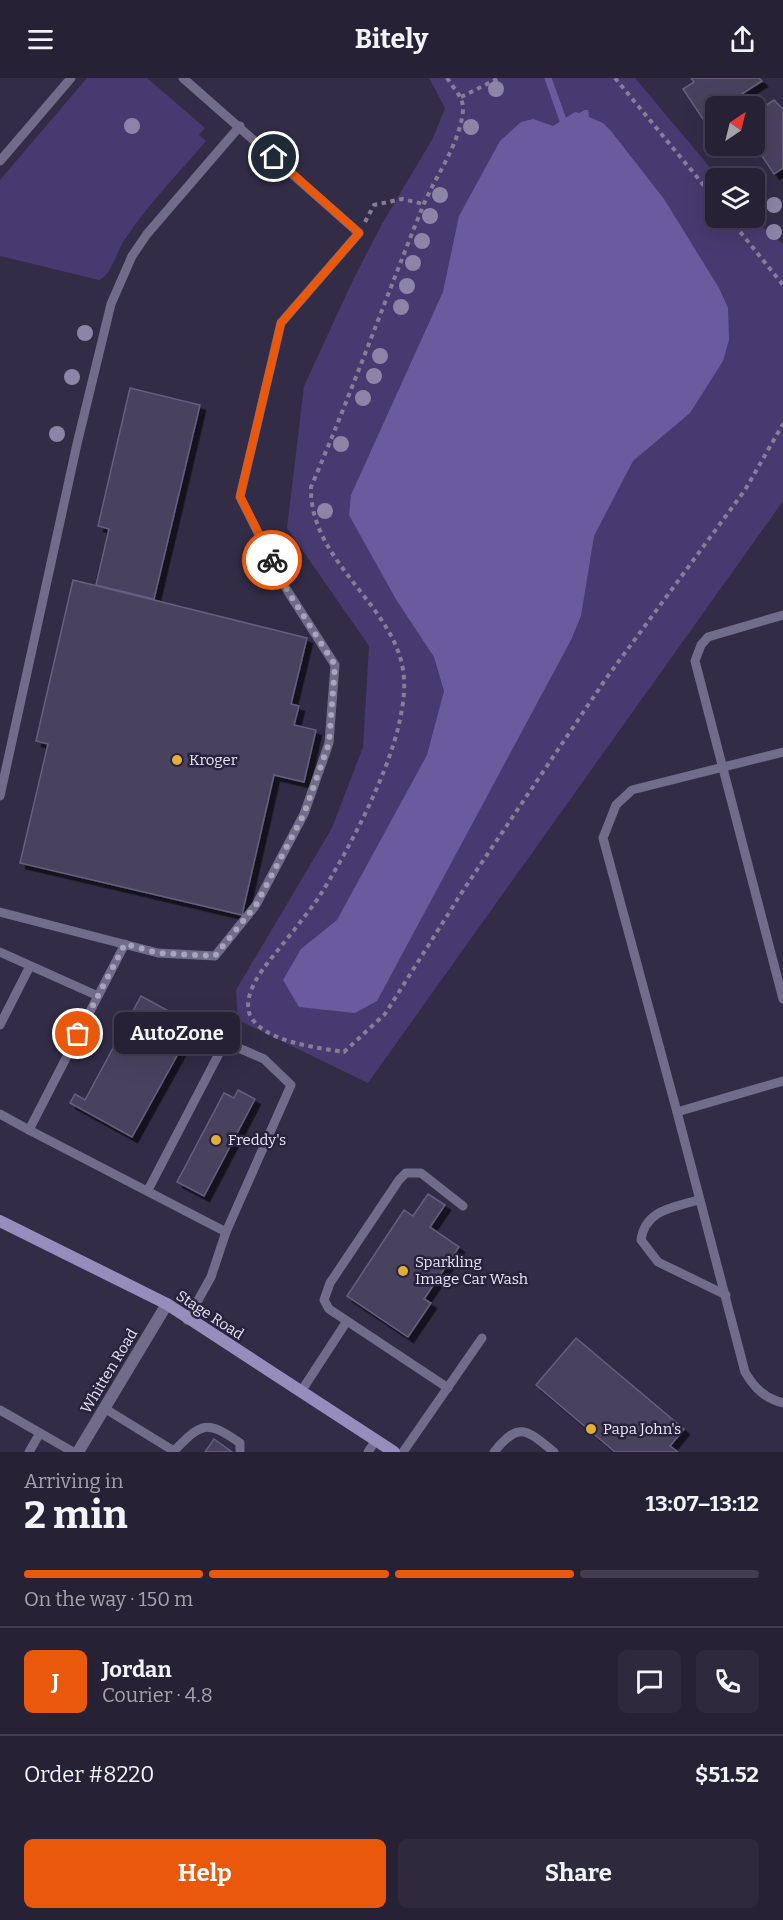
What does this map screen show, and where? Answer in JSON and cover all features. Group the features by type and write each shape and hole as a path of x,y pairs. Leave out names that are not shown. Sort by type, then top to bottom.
{"main road":[{"name":"Stage Road","path":"0,1221 166,1304 187,1320 302,1390 394,1452"}],"street":[{"name":"Whitten Road","path":"78,1452 166,1304"}],"lane":[{"path":"0,161 71,78"},
{"path":"0,912 158,953 215,956 256,905 304,814 329,743 335,665 287,590 240,496 281,323 359,233 183,78"},
{"path":"0,796 77,444 111,304 128,264 147,234 240,126"},
{"path":"783,615 708,637 701,645 695,661 783,999"},
{"path":"783,752 632,790 616,805 603,838 745,1372 752,1384 765,1397 783,1403"},
{"path":"29,1130 125,944"},
{"path":"0,952 98,996"},
{"path":"0,1025 30,966"},
{"path":"148,1190 225,1042 264,1059 291,1084 226,1232 212,1277 187,1320"},
{"path":"677,1112 783,1081"},
{"path":"0,1114 226,1232"},
{"path":"448,1388 329,1309 324,1300 325,1293 399,1179 406,1173 421,1173 463,1206"},
{"path":"698,1200 656,1214 643,1227 641,1240 658,1262 726,1295"},
{"path":"302,1390 347,1321"},
{"path":"403,1452 482,1338"},
{"path":"105,1408 174,1451 194,1430 207,1425 221,1430 240,1443 240,1452"},
{"path":"0,1410 73,1452"},
{"path":"494,1452 508,1435 516,1431 530,1432 554,1452"},
{"path":"29,1452 40,1433"},
{"path":"368,1452 376,1440"}],"path":[{"path":"447,78 461,97 464,106 457,137 424,204 352,390 311,487 311,502 317,526 332,552 384,626 399,659 404,679 399,724 369,800 334,871 318,898 253,987 249,999 250,1015 274,1035 306,1046 345,1052 385,1014 464,889 604,680 745,490 783,424"},
{"path":"461,97 499,78"},
{"path":"615,78 705,187"},
{"path":"359,233 374,206 402,199 424,204"},
{"path":"737,228 783,285"}],"shaded area":[{"path":"87,78 147,78 205,128 199,135 206,141 144,213 122,244 107,273 99,280 0,256 0,180"},
{"path":"429,78 635,78 711,168 705,168 705,228 763,228 783,244 783,501 368,1083 238,1020 236,990 332,828 363,747 369,646 287,528 304,386 354,278 382,224 433,138 445,108"},
{"path":"588,110 589,117 603,123 611,131 664,199 719,288 728,308 729,340 723,361 690,413 633,461 594,536 581,616 571,640 377,1001 355,1013 299,1007 283,980 301,949 337,920 427,755 444,691 434,657 397,601 349,515 351,495 443,292 459,216 500,141 521,122 533,119 553,126 575,112"}],"building":[{"path":"691,78 759,78 762,81 739,96 705,96 705,118 703,119 683,89 694,82"},
{"path":"774,100 783,109 783,168 774,174 762,156 765,156 765,106"},
{"path":"130,388 200,405 154,599 96,585 109,529 98,526"},
{"name":"Kroger","path":"73,580 307,638 291,704 299,706 294,725 316,730 304,782 274,775 242,915 20,863 48,744 36,741"},
{"path":"141,996 194,1025 132,1137 70,1103 75,1094 85,1100"},
{"name":"Freddy's","path":"238,1090 255,1099 204,1196 177,1182 224,1093 234,1098"},
{"name":"Sparkling Image Car Wash","path":"428,1194 445,1205 430,1227 459,1247 424,1299 431,1303 408,1337 347,1296 404,1210 413,1216"},
{"path":"576,1338 684,1429 670,1446 678,1452 615,1452 536,1385"},
{"path":"214,1439 232,1452 205,1452"}],"waterway":[{"path":"548,78 563,120"}],"way so far":[{"path":"78,1034 125,944 158,953 215,956 256,905 304,814 329,743 335,665 287,590 272,560"}],"place":[{"name":"Kroger","path":"177,760"},
{"name":"AutoZone","path":"78,1034"},
{"name":"Freddy's","path":"216,1140"},
{"name":"Sparkling Image Car Wash","path":"403,1271"},
{"name":"Papa John's","path":"591,1429"}],"route":[{"path":"272,560 240,496 281,323 359,233 274,157"}]}
